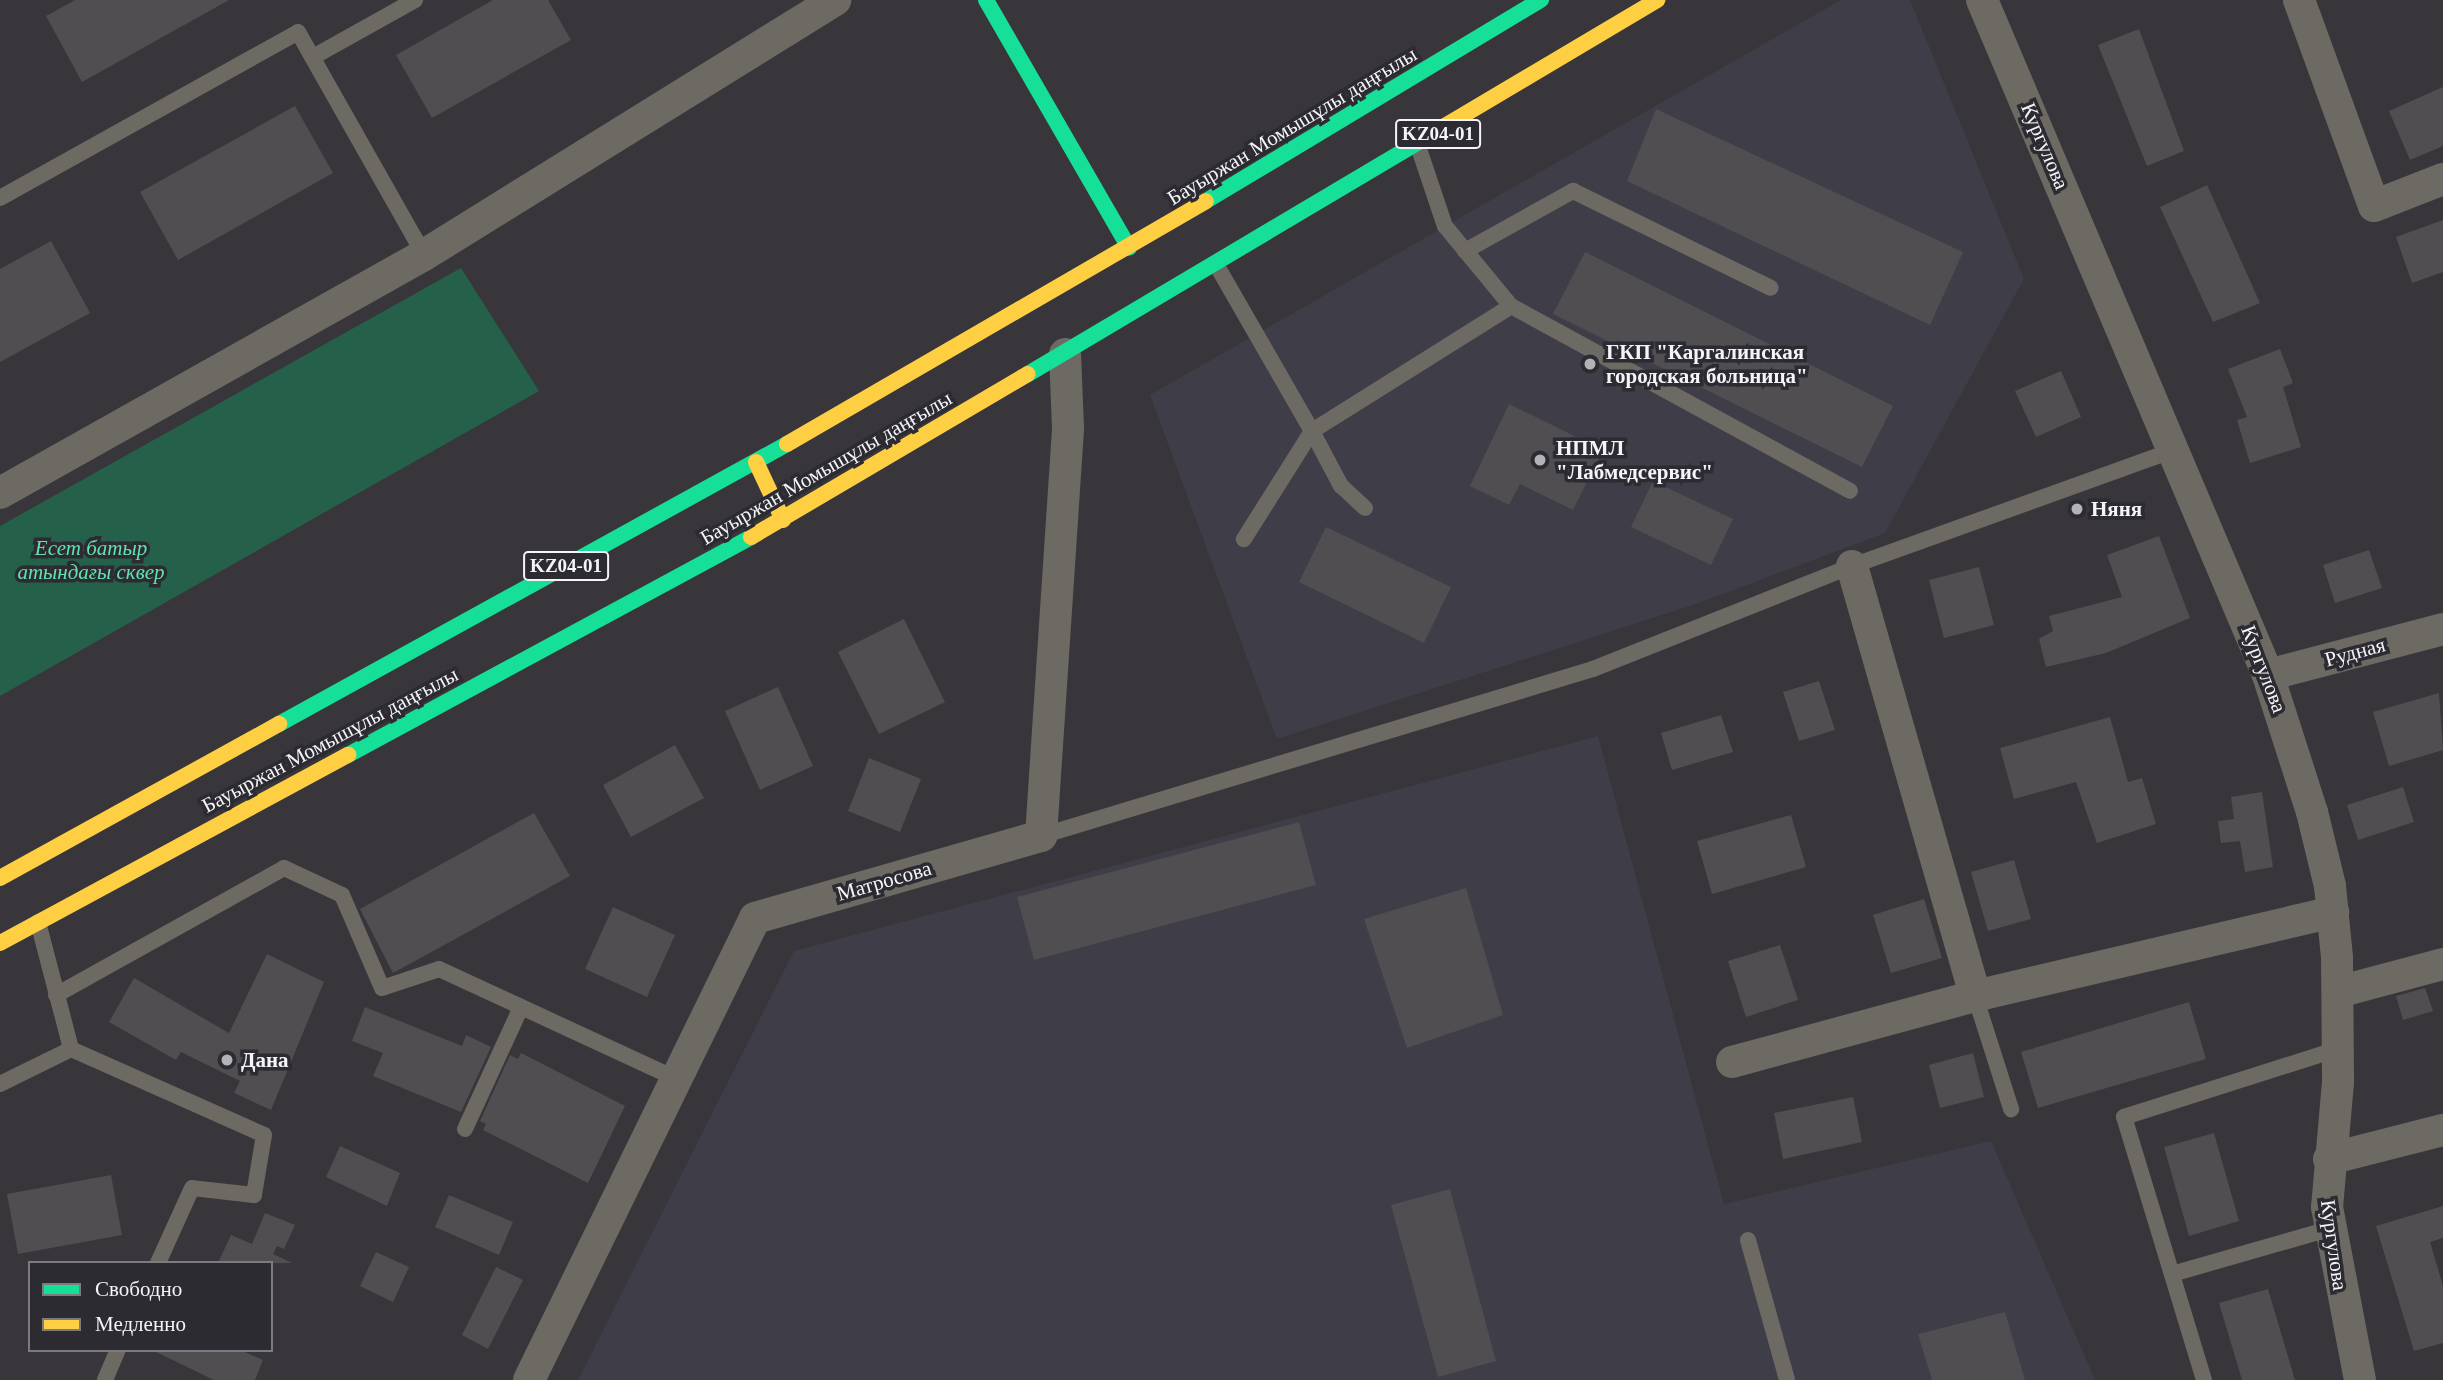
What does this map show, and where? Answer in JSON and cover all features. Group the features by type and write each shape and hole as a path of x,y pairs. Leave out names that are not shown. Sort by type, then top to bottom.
{"main road":[{"path":"986,0 1159,299"},
{"name":"Бауыржан Момышұлы даңғылы","path":"0,878 756,462 1129,248 1541,0"},
{"name":"Бауыржан Момышұлы даңғылы","path":"0,943 783,520 1217,266 1657,0"},
{"path":"756,462 783,520"}],"street":[{"path":"0,493 424,254 835,0"},
{"name":"Кургулова","path":"1982,0 2175,450 2268,675 2312,812 2333,912 2338,992 2339,1049 2329,1159 2329,1229 2360,1380"},
{"path":"2299,0 2374,206 2443,179"},
{"path":"1041,836 1068,428 1065,354"},
{"path":"1852,566 1975,996"},
{"name":"Рудная","path":"2268,675 2443,629"},
{"name":"Матросова","path":"529,1380 755,918 1041,836"},
{"path":"1731,1062 1975,996 2333,912"},
{"path":"2338,992 2443,964"},
{"path":"2329,1159 2443,1130"}],"lane":[{"path":"313,57 415,0"},
{"path":"0,198 298,32 424,254"},
{"path":"1418,146 1445,226 1510,306 1850,491"},
{"path":"1465,251 1573,191 1771,288"},
{"path":"1217,266 1312,431 1340,486 1365,508"},
{"path":"1244,539 1312,431 1510,306"},
{"path":"1041,836 1593,669 1852,566 2175,450"},
{"path":"56,995 284,869 342,895 382,988 439,969 677,1079"},
{"path":"38,922 71,1049"},
{"path":"1975,996 2011,1109"},
{"path":"465,1129 521,1007"},
{"path":"0,1084 71,1049"},
{"path":"71,1049 264,1135 254,1195 192,1188 159,1261"},
{"path":"2204,1380 2124,1117 2339,1049"},
{"path":"2172,1274 2329,1229"},
{"path":"1748,1240 1787,1380"},
{"path":"105,1380 117,1352"}],"shaded area":[{"name":"ГКП \"Каргалинская городская больница\"","path":"1841,0 1910,0 2024,279 1885,533 1696,604 1277,739 1150,395"},
{"path":"1598,736 1724,1204 1991,1141 2095,1380 578,1380 794,951"}],"green space":[{"name":"Есет батыр атындағы сквер","path":"461,268 539,391 0,696 0,526"}],"building":[{"path":"75,0 229,0 82,82 46,16"},
{"path":"493,0 548,0 571,40 432,118 396,55"},
{"path":"2139,29 2184,151 2147,166 2098,45"},
{"path":"2443,87 2443,146 2410,160 2389,111"},
{"path":"295,106 333,173 178,260 140,192"},
{"path":"1656,109 1963,252 1930,325 1627,181"},
{"path":"2207,185 2260,303 2213,322 2160,207"},
{"path":"2443,220 2443,272 2412,283 2396,237"},
{"path":"51,241 90,313 0,362 0,269"},
{"path":"1585,252 1893,406 1862,467 1553,314"},
{"path":"2280,349 2293,383 2283,387 2301,447 2250,463 2237,420 2247,417 2228,369"},
{"path":"2061,371 2081,417 2036,437 2015,391"},
{"path":"1509,404 1603,450 1573,510 1520,484 1509,505 1470,486"},
{"path":"1653,481 1733,519 1711,565 1631,527"},
{"path":"1326,527 1451,587 1424,643 1299,582"},
{"path":"2159,536 2190,618 2106,653 2046,667 2039,639 2053,631 2049,616 2122,597 2107,555"},
{"path":"2369,550 2382,588 2335,603 2323,565"},
{"path":"1979,567 1994,625 1944,638 1929,580"},
{"path":"904,619 945,702 879,734 838,652"},
{"path":"1819,681 1835,730 1799,741 1783,692"},
{"path":"778,687 813,766 760,790 725,711"},
{"path":"2439,693 2443,750 2389,766 2373,712"},
{"path":"1721,715 1733,752 1672,770 1661,733"},
{"path":"2110,717 2128,782 2142,778 2156,824 2097,843 2076,782 2014,799 2000,748"},
{"path":"675,745 704,798 631,837 603,785"},
{"path":"869,758 921,779 900,832 848,811"},
{"path":"2403,787 2414,822 2358,840 2347,805"},
{"path":"2262,792 2273,867 2245,872 2240,841 2221,843 2218,821 2234,819 2231,797"},
{"path":"534,813 570,876 393,973 360,909"},
{"path":"1791,815 1806,867 1712,894 1697,841"},
{"path":"1299,822 1316,885 1034,960 1017,897"},
{"path":"2014,860 2031,919 1988,931 1971,872"},
{"path":"1466,888 1503,1015 1407,1048 1364,919"},
{"path":"1924,899 1942,958 1891,973 1873,915"},
{"path":"613,907 675,935 647,997 585,969"},
{"path":"1780,945 1798,1000 1746,1017 1728,961"},
{"path":"267,954 324,982 271,1110 234,1093 240,1081 181,1052 176,1060 109,1022 134,978 229,1033"},
{"path":"2425,988 2433,1011 2403,1020 2396,996"},
{"path":"2189,1002 2206,1059 2038,1108 2021,1052"},
{"path":"365,1007 462,1046 466,1035 491,1047 461,1112 373,1076 383,1053 352,1041"},
{"path":"521,1053 625,1106 588,1183 483,1130 486,1124 480,1121 510,1055 518,1059"},
{"path":"1973,1053 1984,1097 1940,1108 1929,1065"},
{"path":"1853,1097 1862,1142 1783,1159 1774,1113"},
{"path":"2214,1133 2239,1221 2189,1236 2164,1147"},
{"path":"340,1146 400,1173 387,1206 326,1177"},
{"path":"111,1175 122,1235 18,1254 7,1194"},
{"path":"1450,1189 1496,1361 1438,1377 1391,1205"},
{"path":"449,1195 513,1222 499,1255 435,1227"},
{"path":"2443,1206 2443,1238 2430,1242 2443,1286 2443,1343 2414,1351 2376,1226"},
{"path":"265,1213 295,1225 284,1249 277,1246 273,1254 292,1263 219,1261 231,1235 252,1244"},
{"path":"376,1252 409,1267 393,1302 360,1286"},
{"path":"496,1267 523,1280 488,1349 462,1335"},
{"path":"2268,1289 2295,1380 2242,1380 2219,1303"},
{"path":"2005,1312 2025,1380 1932,1380 1918,1334"},
{"path":"156,1352 245,1352 263,1360 255,1380 214,1380"}],"traffic: fast":[{"path":"986,0 1129,248"},
{"path":"1206,201 1541,0"},
{"path":"1028,374 1445,126"},
{"path":"279,724 787,444"},
{"path":"348,755 751,537"}],"traffic: slow":[{"path":"1445,126 1657,0"},
{"path":"787,444 1206,201"},
{"path":"751,537 1028,374"},
{"path":"756,462 783,520"},
{"path":"0,878 279,724"},
{"path":"0,943 348,755"}],"place":[{"name":"ГКП \"Каргалинская городская больница\"","path":"1590,364"},
{"name":"НПМЛ \"Лабмедсервис\"","path":"1540,460"},
{"name":"Няня","path":"2077,509"},
{"name":"Дана","path":"227,1060"}]}
